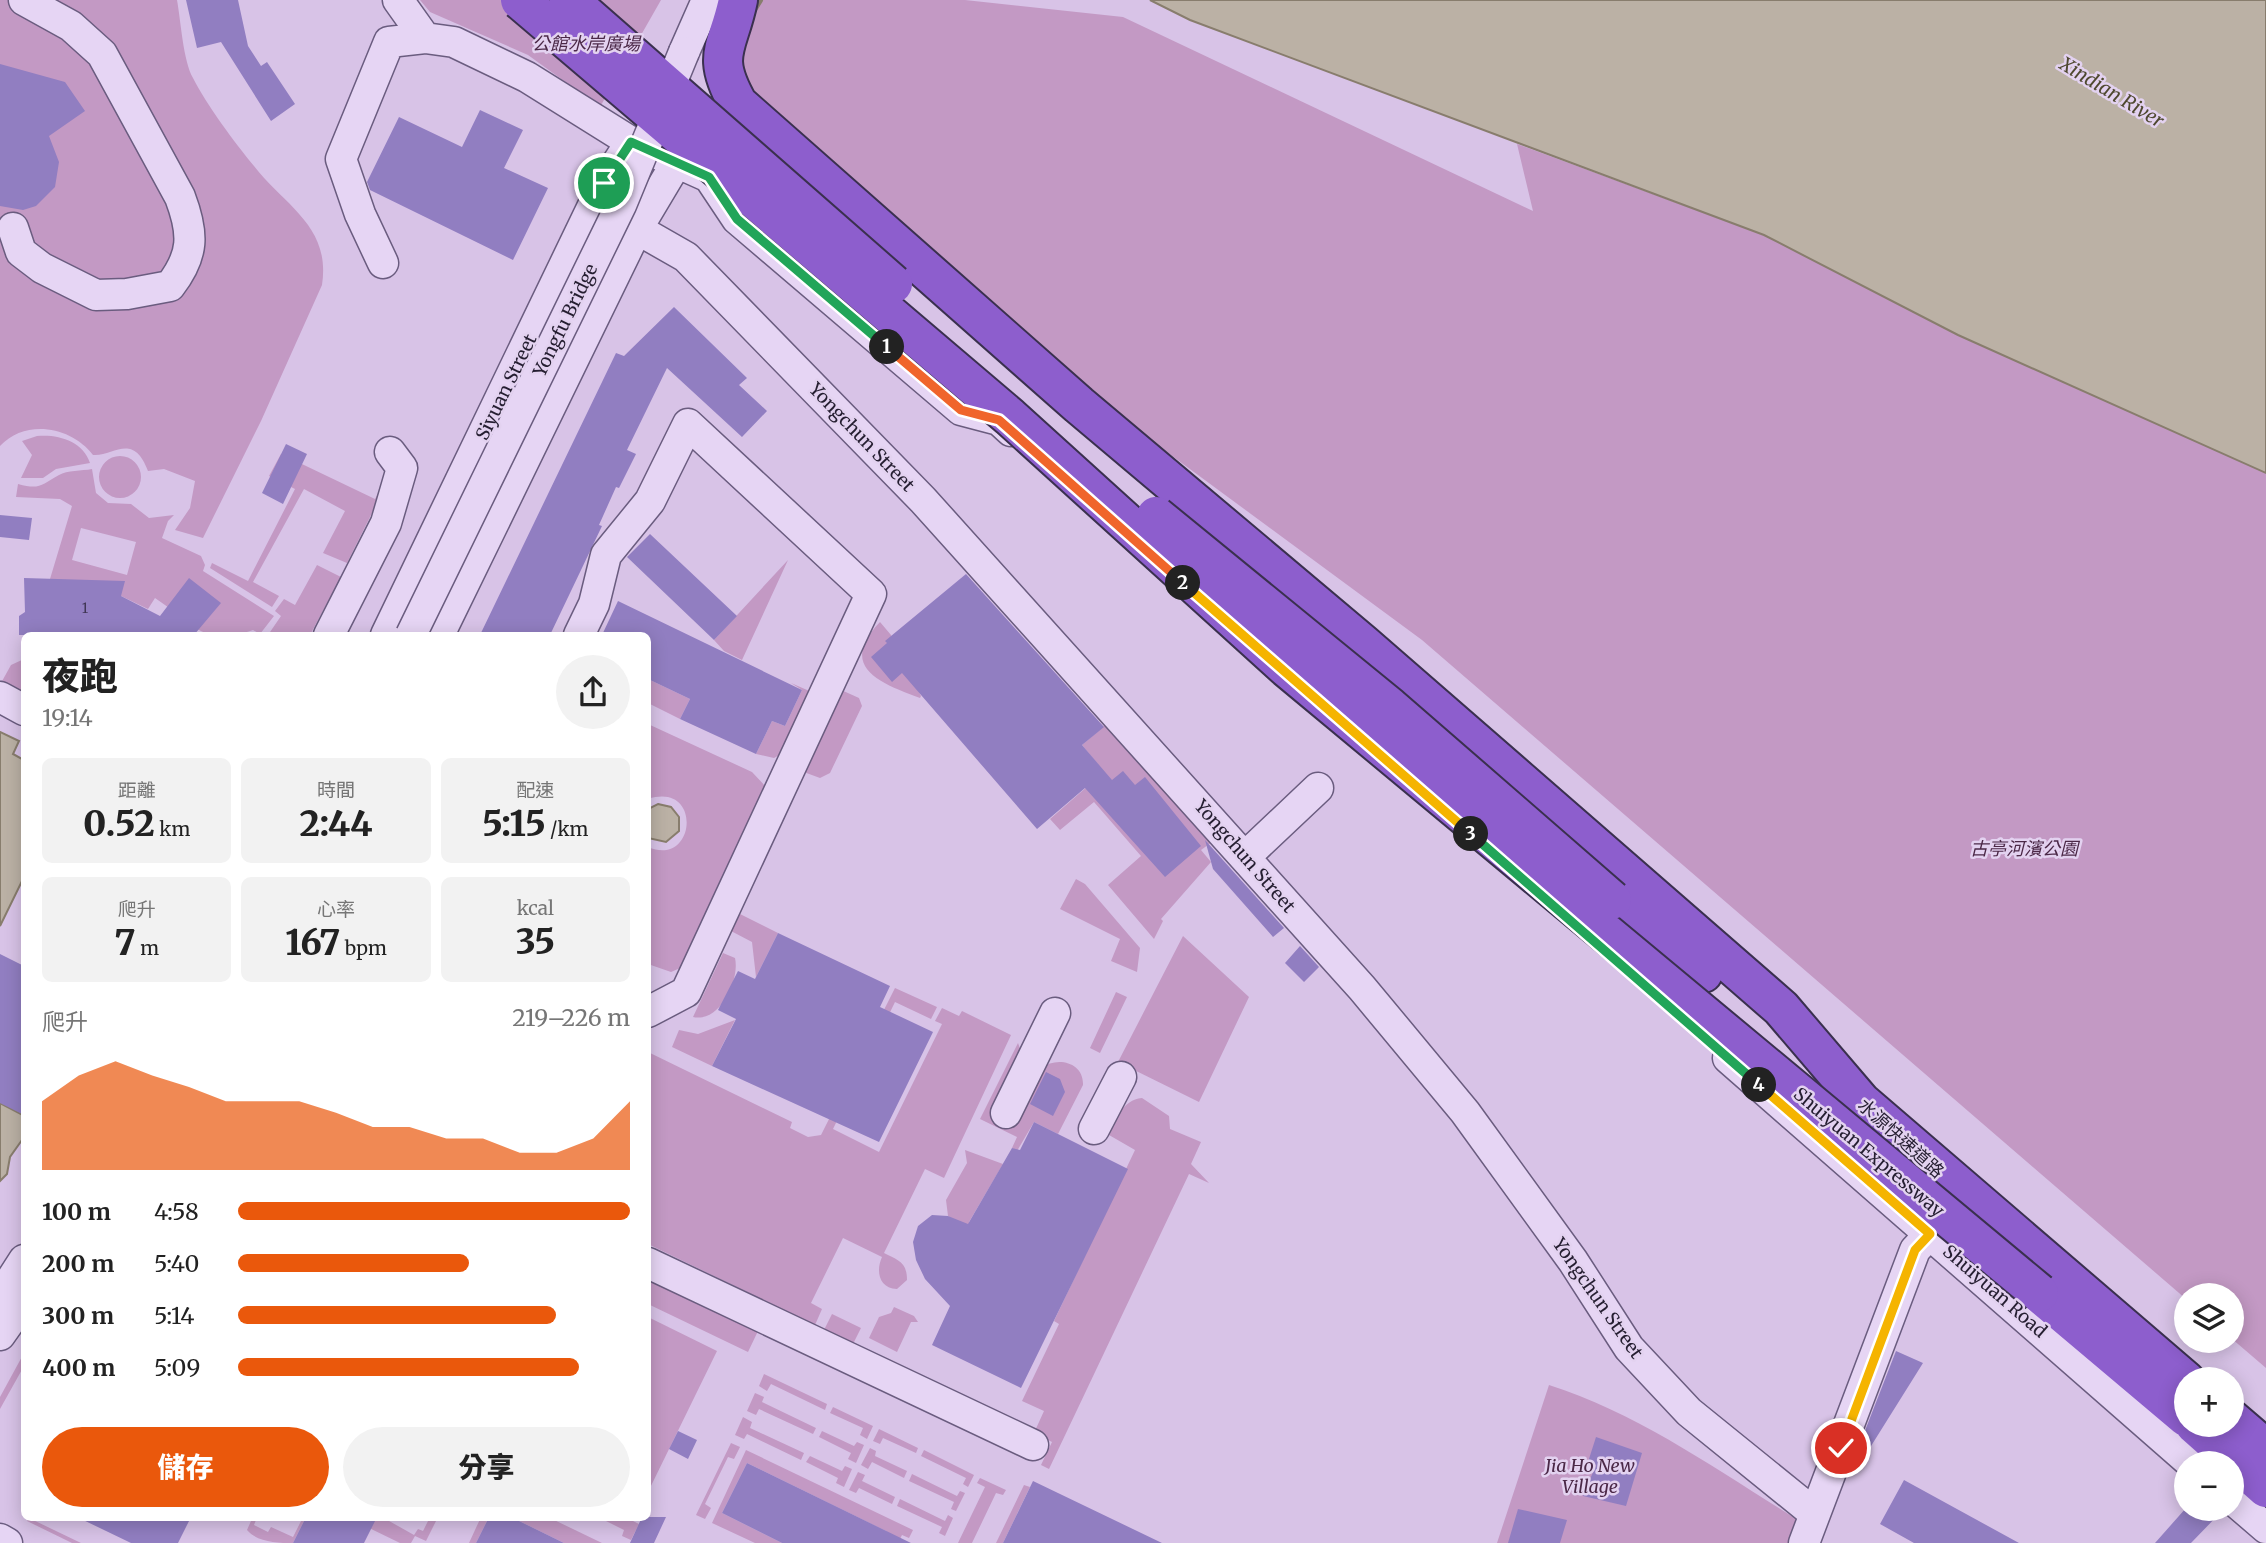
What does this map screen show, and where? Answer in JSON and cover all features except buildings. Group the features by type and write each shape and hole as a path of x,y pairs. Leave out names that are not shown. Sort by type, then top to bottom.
{"highway":[{"name":"Shuiyuan Expressway","path":"520,0 1000,409 1287,668 2174,1407"},
{"name":"水源快速道路","path":"569,0 1164,523 1390,707 1612,900 1863,1104 2174,1371"},
{"path":"738,0 721,55 727,85 738,104 1079,405 1384,662 1781,1008 1863,1104"},
{"path":"2244,1430 2266,1449"},
{"path":"2209,1437 2266,1488"}],"street":[{"path":"13,228 21,252 42,268 96,295 127,294 170,286 187,265 188,219 180,197 102,54 71,26 24,0"},
{"path":"398,0 425,38"},
{"name":"Yongfu Bridge","path":"412,632 621,205 707,0"},
{"path":"383,262 360,214 341,159 389,42 425,38 454,42 527,76 621,137 709,177 763,184 966,360 978,392 999,420"},
{"path":"684,52 683,95 689,122 692,135 710,168 950,378 978,392"},
{"name":"Siyuan Street","path":"387,632 604,183 621,137"},
{"path":"440,632 637,229 677,162"},
{"name":"Shuiyuan Road","path":"709,177 737,219 961,410 999,420 2177,1451"},
{"name":"Yongchun Street","path":"637,229 686,257 913,490 1362,988 1465,1112 1573,1261 1629,1348 1689,1412 1815,1514"},
{"path":"580,632 594,604 606,555 650,501 688,424 871,594 686,992 651,1010"},
{"path":"331,632 386,523 402,468 390,452"},
{"path":"0,697 21,708"},
{"path":"1245,857 1318,788"},
{"path":"1006,1113 1055,1013"},
{"path":"1094,1129 1121,1077"},
{"path":"1804,1543 1915,1250 1930,1234"},
{"path":"651,1264 1033,1445"},
{"path":"0,1297 21,1265"},
{"path":"0,1335 21,1305"},
{"path":"2244,1509 2266,1528"},
{"path":"0,1539 7,1543"}],"green space":[{"path":"0,0 177,0 187,61 199,88 246,157 303,218 320,247 322,285 261,421 203,538 175,530 190,508 195,481 164,469 148,471 136,452 122,449 93,455 84,445 61,432 35,429 11,437 0,446"},
{"name":"公館水岸廣場","path":"420,0 661,0 600,107 528,55 430,12"},
{"name":"古亭河濱公園","path":"760,0 965,0 1123,17 1533,211 1517,144 1764,235 1958,335 2266,473 2266,1368 2244,1349 2244,1283 2174,1283 2174,1289 1422,640 1141,433 725,70"},
{"path":"37,436 69,440 82,449 90,463 56,469 43,478 21,478 32,455 22,441"},
{"path":"281,454 375,499 380,490 383,491 347,563 323,553 345,511 304,489 253,582 279,596 272,607 210,568 212,563 248,581 295,489 269,476"},
{"path":"120,456 135,462 141,477 135,492 120,498 105,492 99,477 105,462"},
{"path":"92,469 96,493 108,503 131,504 149,518 174,515 168,521 162,538 201,556 205,565 203,571 274,616 262,632 204,632 155,598 148,609 117,594 50,579 72,506 60,499 16,497 18,484 44,484 70,471","holes":["81,528 136,542 127,575 72,560"]},
{"path":"788,560 742,660 724,651 714,640"},
{"path":"317,565 341,577 312,632 270,632 281,616 275,611 284,599 295,605"},
{"path":"880,622 891,635 920,698 878,679 863,662 862,651"},
{"path":"21,660 21,693 1,683 11,665"},
{"path":"651,680 690,699 680,719 651,704"},
{"path":"1074,682 1212,842 1201,850 1211,862 1161,919 1163,921 1154,939 1108,885 1141,856 1094,802 1060,830 1050,819 1104,772 1082,745 1104,726 1070,686"},
{"path":"791,683 814,693 783,753 774,758 756,754 772,721 785,726 802,690"},
{"path":"839,689 859,698 862,706 830,773 820,778 801,771"},
{"path":"651,725 752,772 766,787 685,966 671,972 651,965 651,848 664,850 676,846 684,836 687,824 685,812 678,802 666,797 651,799"},
{"path":"1076,879 1085,884 1140,948 1137,972 1111,961 1120,939 1060,909"},
{"path":"740,914 778,933 756,977 752,942 731,931"},
{"path":"1183,936 1249,997 1199,1102 1118,1062"},
{"path":"723,953 735,958 736,967 731,988 712,1013 693,1017"},
{"path":"895,988 937,1007 931,1019 895,1002 833,1129 879,1152 942,1024 935,1021 942,1008 959,1016 962,1011 1011,1035 944,1178 925,1169 884,1253 903,1265 907,1274 907,1280 897,1289 886,1285 880,1278 882,1257 843,1238 811,1303 822,1309 815,1325 651,1245 651,1053 792,1122 790,1128 808,1137 821,1135"},
{"path":"1116,992 1127,997 1100,1053 1090,1048"},
{"path":"735,1020 712,1066 672,1047 679,1030 698,1034"},
{"path":"1018,1043 1022,1054 1041,1068 1054,1062 1074,1066 1082,1077 1083,1085 1058,1134 1034,1122 1017,1151 1012,1148 1017,1137 980,1119"},
{"path":"1142,1098 1169,1116 1170,1129 1201,1142 1191,1164 1209,1183 1189,1174 1049,1469 1041,1465 1052,1442 1034,1433 1044,1411 1022,1401 1059,1324 1054,1321 1135,1150 1109,1135 1125,1106"},
{"path":"965,1150 1003,1164 969,1222 971,1230 948,1216 946,1200 967,1163"},
{"path":"651,1279 758,1331 748,1352 651,1305"},
{"path":"894,1307 914,1316 918,1322 911,1322 897,1352 869,1338 879,1317 891,1313"},
{"path":"832,1314 861,1328 853,1344 824,1330"},
{"path":"651,1318 717,1351 651,1486"},
{"path":"21,1358 21,1371 0,1409 0,1397"},
{"path":"764,1374 827,1404 825,1410 771,1384 767,1391 759,1386"},
{"name":"Jia Ho New Village","path":"1549,1385 1583,1397 1647,1428 1801,1522 1792,1543 1497,1543"},
{"path":"755,1393 764,1397 762,1402 816,1428 813,1434 759,1409 756,1415 747,1411"},
{"path":"833,1407 873,1426 867,1439 860,1435 863,1428 830,1413"},
{"path":"743,1417 752,1422 750,1428 804,1453 801,1460 747,1434 744,1439 735,1435"},
{"path":"879,1429 918,1448 916,1453 883,1438 880,1444 873,1441"},
{"path":"822,1431 854,1446 857,1442 864,1445 856,1463 848,1459 851,1453 819,1437"},
{"path":"731,1443 740,1447 734,1459 728,1457 705,1504 711,1508 705,1519 696,1515"},
{"path":"870,1448 876,1451 875,1456 907,1471 904,1478 872,1462 868,1469 861,1465"},
{"path":"746,1450 913,1530 909,1538 902,1535 898,1543 886,1531 747,1463 722,1513 782,1543 755,1543 712,1523"},
{"path":"924,1450 974,1475 968,1487 963,1484 966,1478 921,1456"},
{"path":"810,1456 842,1471 845,1466 852,1469 844,1487 836,1483 838,1478 806,1462"},
{"path":"858,1472 865,1475 862,1481 895,1497 892,1504 859,1488 856,1493 849,1490"},
{"path":"912,1474 957,1496 960,1491 965,1493 956,1511 951,1509 954,1502 909,1481"},
{"path":"980,1478 1006,1490 1003,1495 996,1493 972,1543 958,1543 985,1487 977,1483"},
{"path":"1024,1485 1030,1487 1003,1543 996,1543"},
{"path":"900,1499 945,1521 948,1515 953,1518 945,1536 939,1533 942,1527 897,1506"},
{"path":"27,1521 35,1521 81,1543 72,1543"},
{"path":"251,1521 256,1521 254,1525 268,1532 271,1527 293,1537 301,1521 304,1521 293,1543 262,1539 247,1530"},
{"path":"368,1521 389,1521 414,1535 418,1529 423,1531 428,1521 436,1521 426,1541 415,1536 411,1543 400,1543 365,1526"},
{"path":"479,1521 487,1521 476,1543 469,1543"},
{"path":"519,1521 556,1521 602,1543 564,1543"},
{"path":"606,1521 633,1521 639,1524 631,1540 622,1536 624,1530"}],"water":[{"name":"Xindian River","path":"1150,0 2266,0 2266,473 1958,335 1764,235 1190,20"},
{"path":"0,732 19,741 13,754 21,758 21,883 0,926"},
{"path":"658,804 671,807 679,817 679,831 666,842 651,839 651,808"},
{"path":"0,1103 21,1114 21,1141 10,1157 7,1174 0,1181"}],"waterway":[{"path":"751,13 759,0"}],"route":[{"path":"604,183 631,142 709,177 737,219 961,410 999,420 1930,1234 1915,1250 1841,1448"}]}
